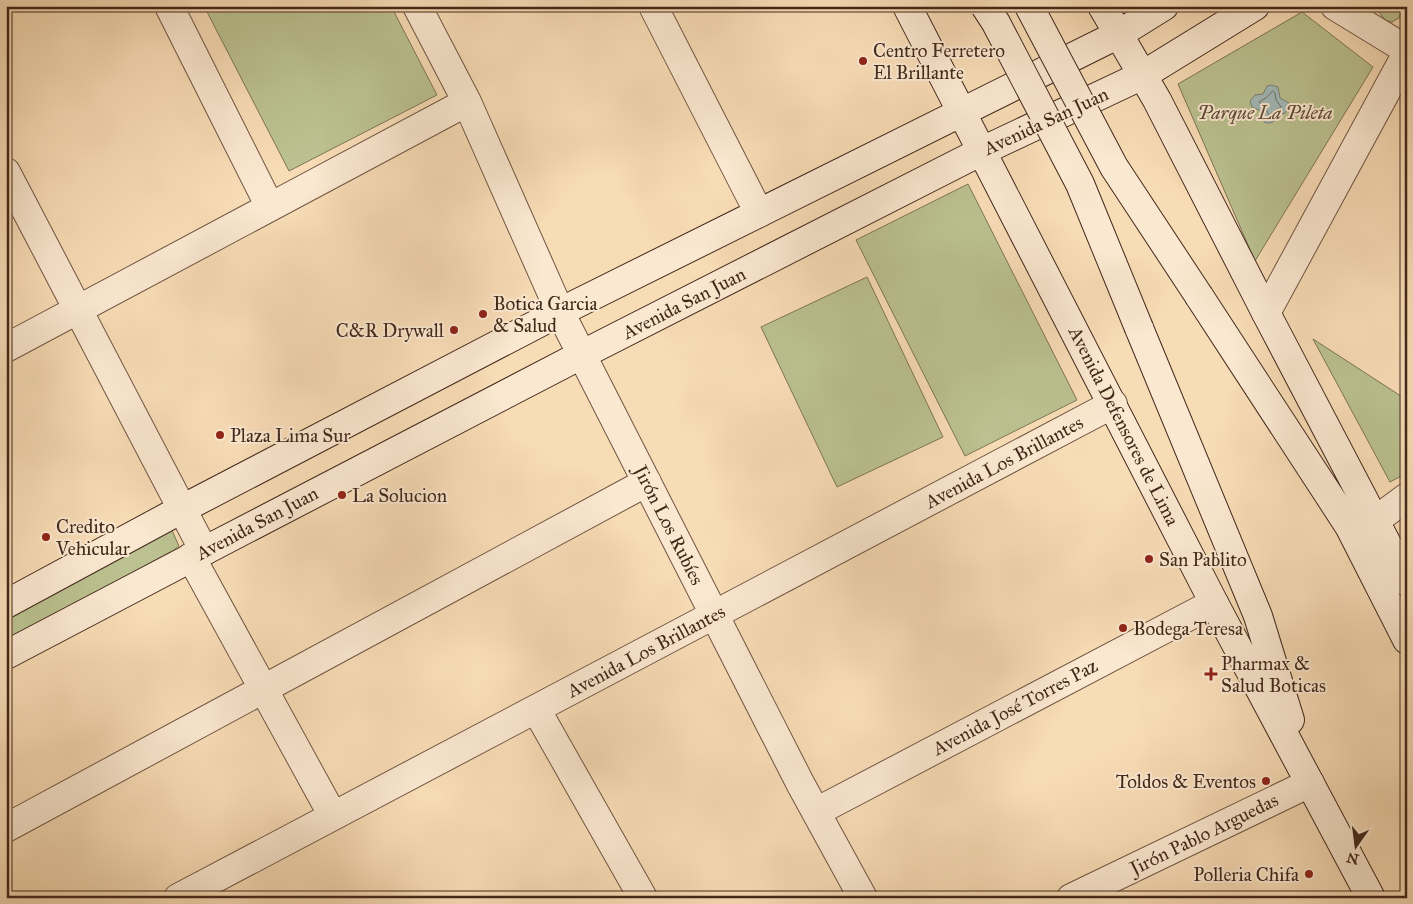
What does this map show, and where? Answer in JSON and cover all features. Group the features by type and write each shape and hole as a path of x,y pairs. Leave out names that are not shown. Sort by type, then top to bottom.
{"main road":[{"path":"169,6 270,207"},
{"name":"Jirón Los Rubíes","path":"417,6 467,102 581,355 816,812 863,898"},
{"path":"652,6 759,213"},
{"name":"Avenida Defensores de Lima","path":"906,6 1214,603 1371,898"},
{"path":"985,6 996,23 1080,184 1258,616 1310,783"},
{"path":"1029,6 1114,167 1349,526 1407,640"},
{"path":"1102,6 1143,75 1407,582"},
{"path":"6,604 182,509 560,312 1119,34 1164,6"},
{"name":"Avenida San Juan","path":"6,655 581,355 982,151 1143,75 1255,6"},
{"path":"1266,313 1407,51 1335,6"},
{"path":"6,348 467,102"},
{"path":"6,172 182,509 197,554 264,690 333,816"},
{"name":"Avenida Los Brillantes","path":"178,898 1113,404"},
{"path":"6,828 647,482"},
{"path":"1376,520 1407,497"},
{"name":"Avenida José Torres Paz","path":"816,812 1214,603"},
{"path":"536,709 640,897"},
{"name":"Jirón Pablo Arguedas","path":"1071,898 1310,783"}],"green space":[{"path":"204,6 391,6 437,95 289,171"},
{"path":"1374,6 1405,6 1399,18 1392,22 1386,21"},
{"name":"Parque La Pileta","path":"1302,12 1373,67 1255,261 1178,84"},
{"path":"968,184 1077,400 965,456 856,240"},
{"path":"867,277 943,437 837,487 761,327"},
{"path":"1313,339 1407,400 1407,473 1390,482"},
{"path":"170,526 179,546 174,550 6,641 6,614"}],"water":[{"path":"1267,86 1278,87 1280,98 1289,103 1289,108 1285,113 1276,116 1273,122 1267,123 1263,121 1261,111 1252,107 1250,101 1255,95 1263,94"}],"place":[{"name":"Centro Ferretero El Brillante","path":"863,61"},
{"name":"Botica Garcia & Salud","path":"483,314"},
{"name":"C&R Drywall","path":"454,330"},
{"name":"Plaza Lima Sur","path":"220,435"},
{"name":"La Solucion","path":"342,495"},
{"name":"Credito Vehicular","path":"46,537"},
{"name":"San Pablito","path":"1149,559"},
{"name":"Bodega Teresa","path":"1123,628"},
{"name":"Pharmax & Salud Boticas","path":"1211,674"},
{"name":"Toldos & Eventos","path":"1266,781"},
{"name":"Polleria Chifa","path":"1309,874"}]}
